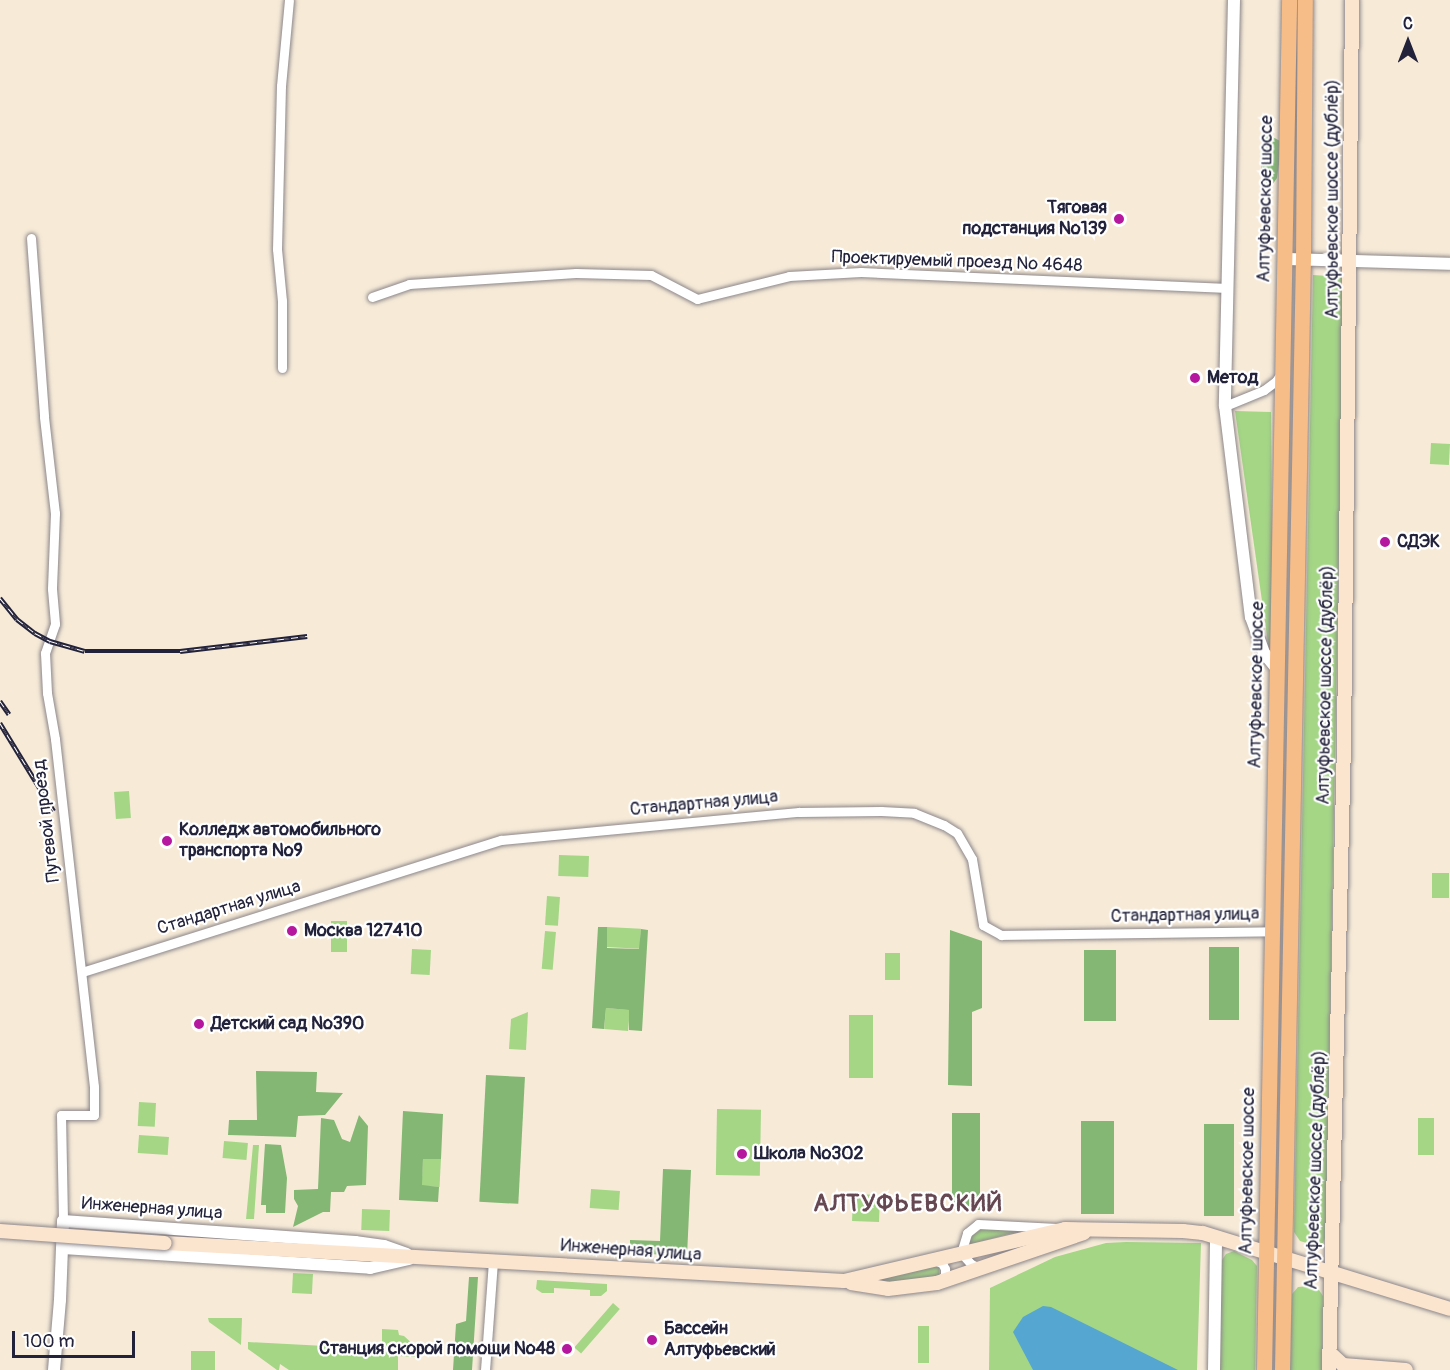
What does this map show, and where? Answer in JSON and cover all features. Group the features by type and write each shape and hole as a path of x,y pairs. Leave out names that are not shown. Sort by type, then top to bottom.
{"main road":[{"name":"Алтуфьевское шоссе","path":"1264,1370 1289,0"},
{"name":"Алтуфьевское шоссе","path":"1282,1370 1303,260 1305,0"},
{"name":"Алтуфьевское шоссе (дублёр)","path":"1329,1370 1340,931 1352,0"},
{"name":"Инженерная улица","path":"844,1281 1065,1229 1194,1232 1450,1309"},
{"name":"Инженерная улица","path":"416,1257 844,1281 880,1288 937,1283 984,1269 1072,1237 1116,1230"},
{"path":"0,1231 416,1257"},
{"path":"1329,1352 1343,1365 1354,1368 1406,1370"}],"street":[{"path":"282,368 282,301 276,249 281,86 289,0"},
{"path":"1234,0 1225,406 1251,617 1260,645 1277,669"},
{"name":"Путевой проезд","path":"31,238 44,417 55,513 52,589 55,624 45,653 47,693 55,739 95,1106 94,1115 61,1115 63,1248 54,1370"},
{"path":"1285,259 1350,263 1450,264"},
{"name":"Проектируемый проезд № 4648","path":"372,297 409,284 576,273 651,275 697,298 789,276 861,272 1228,288"},
{"path":"1225,406 1264,390 1276,381 1283,370"},
{"name":"Стандартная улица","path":"82,972 501,840 799,812 914,813 944,825 957,833 972,859 983,925 1001,935 1272,931"},
{"name":"Инженерная улица","path":"63,1221 355,1242 384,1246 416,1257"},
{"path":"984,1269 971,1264 961,1253 967,1233 978,1224 1065,1229"},
{"path":"1214,1370 1216,1237"},
{"name":"Инженерная улица","path":"63,1248 370,1268 416,1257"},
{"path":"485,1370 493,1260"},
{"path":"934,1260 942,1263 945,1269 945,1275 937,1283"}],"green space":[{"path":"1267,134 1280,141 1281,149 1277,178 1272,185 1268,185 1261,175 1262,141"},
{"path":"1313,275 1344,277 1326,1236 1323,1243 1317,1246 1300,1241 1294,1232"},
{"path":"1235,411 1271,412 1273,652 1269,650"},
{"path":"1431,443 1450,444 1449,465 1430,464"},
{"path":"129,791 131,818 116,819 114,792"},
{"path":"559,855 589,856 588,877 558,876"},
{"path":"1432,873 1449,873 1449,898 1432,898"},
{"path":"547,896 560,897 558,926 545,925"},
{"path":"331,921 347,921 347,952 331,952"},
{"path":"598,927 607,927 607,948 639,949 641,929 648,930 642,1031 629,1030 629,1010 606,1008 604,1029 592,1028"},
{"path":"607,927 641,929 640,949 606,947"},
{"path":"950,930 982,941 982,1008 972,1012 972,1086 948,1085"},
{"path":"545,931 556,932 553,970 542,969"},
{"path":"1209,947 1239,947 1239,1020 1209,1020"},
{"path":"412,949 431,950 430,975 411,974"},
{"path":"1084,950 1116,950 1116,1021 1084,1021"},
{"path":"885,953 900,953 900,980 885,980"},
{"path":"606,1008 630,1010 628,1031 604,1029"},
{"path":"528,1012 526,1050 509,1049 511,1019"},
{"path":"849,1015 873,1015 873,1078 849,1078"},
{"path":"256,1071 317,1072 316,1092 343,1093 325,1115 298,1116 296,1137 228,1135 229,1120 257,1120"},
{"path":"486,1075 525,1077 518,1204 479,1202"},
{"path":"139,1102 156,1103 155,1127 138,1126"},
{"path":"717,1109 761,1110 760,1176 716,1175"},
{"path":"403,1111 443,1114 441,1159 423,1159 422,1185 439,1187 438,1202 399,1200"},
{"path":"952,1113 980,1113 980,1210 952,1210"},
{"path":"359,1115 368,1126 366,1185 347,1186 344,1192 331,1192 330,1212 323,1212 293,1227 298,1206 294,1199 294,1190 318,1189 321,1118 334,1120 342,1139 350,1142"},
{"path":"1418,1118 1434,1118 1434,1155 1418,1155"},
{"path":"1081,1121 1114,1121 1114,1214 1081,1214"},
{"path":"1204,1124 1234,1124 1234,1216 1204,1216"},
{"path":"139,1135 169,1137 168,1155 138,1153"},
{"path":"224,1141 248,1143 246,1160 223,1158"},
{"path":"265,1144 281,1145 287,1178 285,1213 266,1213 266,1205 261,1205"},
{"path":"253,1145 259,1145 254,1219 246,1219"},
{"path":"423,1158 441,1159 440,1187 422,1186"},
{"path":"663,1169 691,1170 687,1256 630,1253 630,1240 660,1241"},
{"path":"591,1189 620,1191 619,1210 590,1208"},
{"path":"853,1194 880,1195 879,1222 852,1221"},
{"path":"362,1209 390,1210 389,1231 361,1230"},
{"path":"982,1229 1024,1230 968,1245 968,1238"},
{"path":"1106,1243 1201,1243 1197,1370 989,1370 990,1288 1055,1257"},
{"path":"1234,1251 1252,1260 1257,1266 1255,1370 1219,1370 1222,1260 1226,1254"},
{"path":"935,1265 939,1268 939,1275 917,1281 881,1283 867,1280"},
{"path":"293,1273 313,1274 312,1294 292,1293"},
{"path":"469,1277 478,1277 472,1370 453,1370 456,1324 466,1321"},
{"path":"537,1280 607,1284 607,1291 601,1296 590,1296 590,1290 554,1288 554,1293 542,1293 536,1289"},
{"path":"1309,1286 1319,1290 1323,1296 1322,1370 1290,1370 1292,1294 1298,1287"},
{"path":"613,1303 620,1309 581,1353 574,1348"},
{"path":"208,1318 242,1318 241,1345 209,1322"},
{"path":"918,1326 929,1326 929,1363 918,1363"},
{"path":"382,1329 398,1330 399,1335 404,1336 415,1346 416,1357 398,1356 398,1370 289,1370 280,1364 277,1370 248,1349 248,1342 382,1349"},
{"path":"191,1351 215,1351 215,1370 191,1370"}],"water":[{"path":"1043,1306 1051,1307 1178,1370 1033,1370 1013,1332 1023,1317"}],"railway":[{"path":"0,598 17,619 35,633 50,641 85,651 180,651 307,636"},
{"path":"0,701 9,714"},
{"path":"0,723 54,811"}],"place":[{"name":"Тяговая подстанция №139","path":"1119,219"},
{"name":"Метод","path":"1195,378"},
{"name":"СДЭК","path":"1385,542"},
{"name":"Колледж автомобильного транспорта №9","path":"167,841"},
{"name":"Москва 127410","path":"292,931"},
{"name":"Детский сад №390","path":"199,1024"},
{"name":"Школа №302","path":"742,1154"},
{"name":"Бассейн Алтуфьевский","path":"652,1340"},
{"name":"Станция скорой помощи №48","path":"567,1349"}],"district":[{"name":"АЛТУФЬЕВСКИЙ","path":"908,1204"}]}
